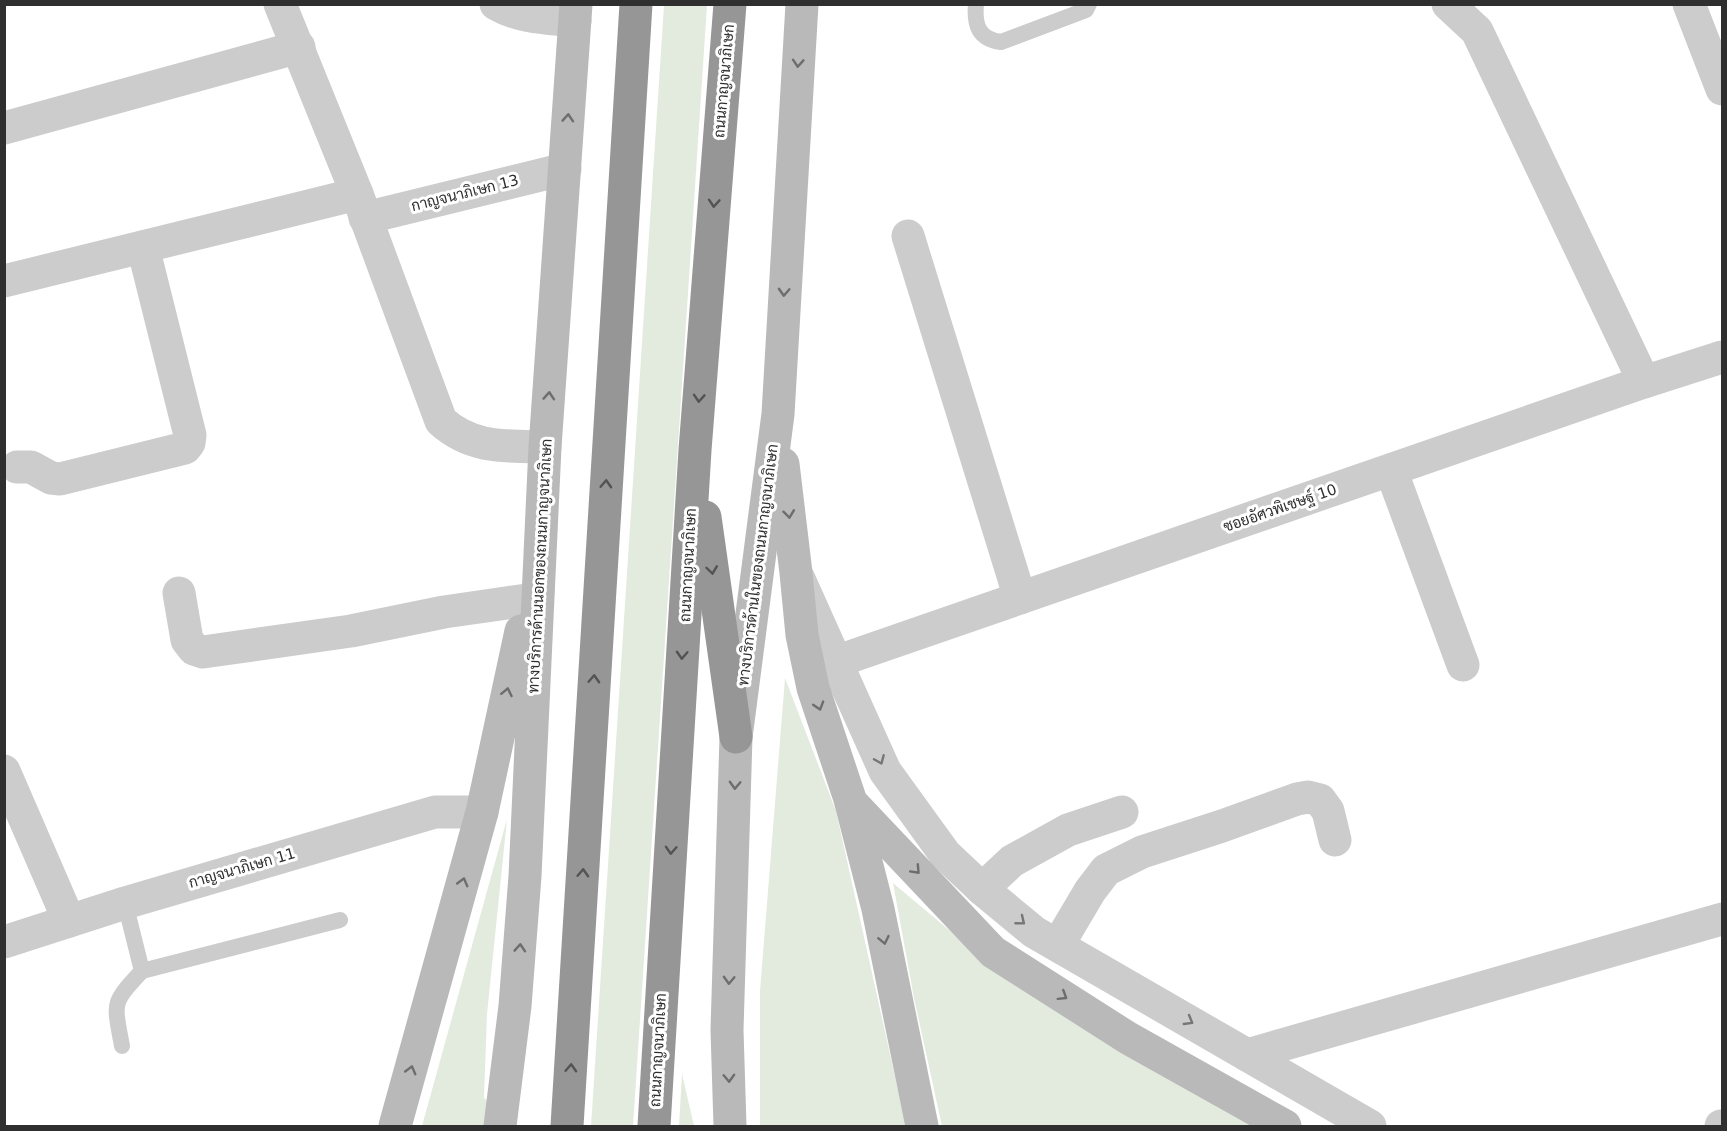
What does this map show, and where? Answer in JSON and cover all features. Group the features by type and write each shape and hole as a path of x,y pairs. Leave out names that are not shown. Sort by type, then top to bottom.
{"highway":[{"path":"567,1126 636,4"},
{"name":"ถนนกาญจนาภิเษก","path":"654,1126 695,450 730,4"},
{"path":"695,450 736,737"}],"main road":[{"name":"ทางบริการด้านในของถนนกาญจนาภิเษก","path":"730,1126 727,1030 736,737 778,414 802,4"},
{"name":"ทางบริการด้านนอกของถนนกาญจนาภิเษก","path":"500,1126 515,1006 525,876 545,447 576,13"},
{"path":"778,414 802,635 813,688 851,802 878,909 922,1126"},
{"path":"395,1126 482,813 541,538"},
{"path":"851,802 993,952 1128,1038 1285,1126"}],"street":[{"path":"280,4 361,206 441,421 453,432 468,440 491,445 545,447"},
{"path":"496,4 505,10 528,16 576,13"},
{"path":"1448,4 1477,31 1644,382"},
{"path":"1689,4 1722,89"},
{"path":"4,128 298,47"},
{"name":"กาญจนาภิเษก 13","path":"4,281 142,247 565,169"},
{"path":"908,236 1020,598"},
{"path":"17,467 31,467 51,478 60,479 184,448 189,443 190,435 142,247"},
{"name":"ซอยอัศวพิเชษฐ์ 10","path":"838,661 1722,357"},
{"path":"1391,470 1463,665"},
{"path":"796,573 838,661 885,771 945,854 982,889 1034,932 1370,1126"},
{"path":"178,593 187,640 194,649 203,652 351,631 444,612 527,600"},
{"path":"4,771 69,921"},
{"path":"1058,945 1090,891 1106,870 1142,852 1308,797 1320,800 1328,811 1335,840"},
{"name":"กาญจนาภิเษก 11","path":"4,942 124,903 435,812 482,813"},
{"path":"982,889 1012,861 1040,845 1068,830 1122,813"},
{"path":"1247,1055 1722,919"}],"lane":[{"path":"976,4 975,18 981,32 989,40 1001,42 1086,10 1089,4"},
{"path":"124,903 142,971"},
{"path":"122,1046 116,1010 118,999 142,971 340,920"}],"shaded area":[{"path":"664,5 707,5 633,1126 591,1126"},
{"path":"785,678 836,811 906,1126 760,1126 760,991"},
{"path":"507,819 487,1014 484,1098 518,1126 422,1126"},
{"path":"893,883 955,935 1264,1126 942,1126 914,998"},
{"path":"682,1074 694,1126 679,1126"}]}
